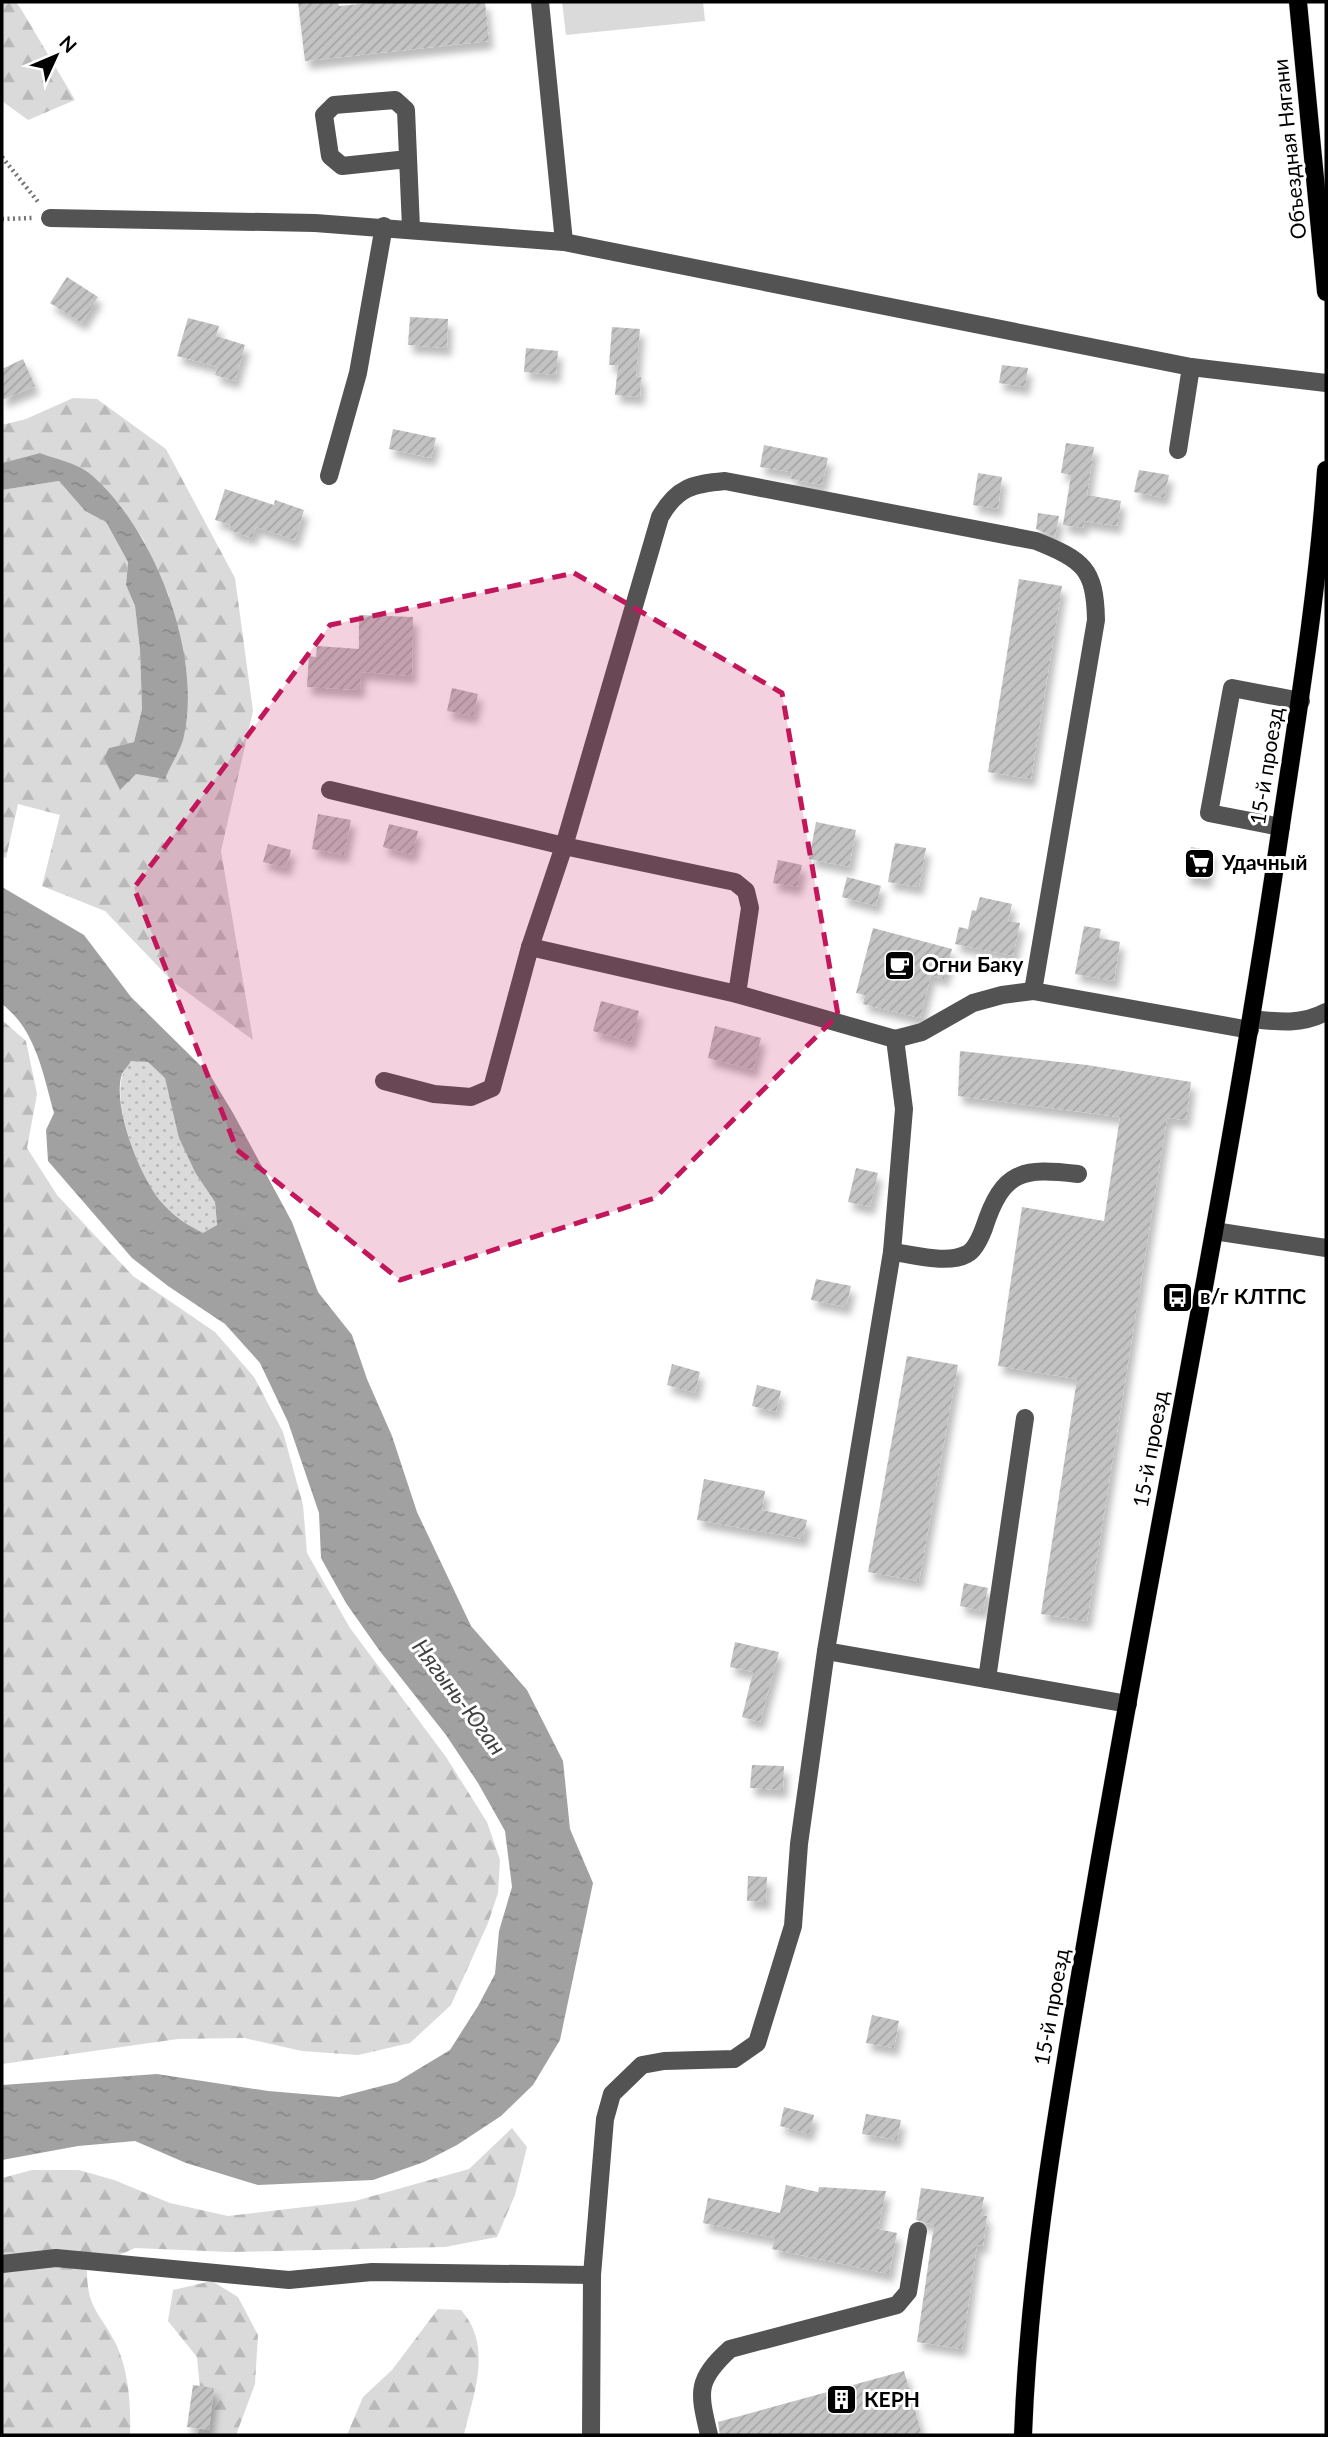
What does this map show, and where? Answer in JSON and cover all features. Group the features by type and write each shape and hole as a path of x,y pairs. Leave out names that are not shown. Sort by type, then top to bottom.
{"main road":[{"name":"Объездная Нягани","path":"1298,2 1326,292"},
{"name":"15-й проезд","path":"1023,2435 1036,2259 1049,2159 1251,1025 1301,701 1326,470"}],"street":[{"path":"540,2 564,242"},
{"path":"408,159 342,166 330,156 324,115 334,105 394,100 406,110 411,228"},
{"path":"50,218 384,226 564,242 1191,367 1326,383"},
{"path":"329,476 358,373 384,226"},
{"path":"1178,450 1191,367"},
{"path":"384,1081 434,1094 471,1097 492,1088 530,947 564,846 660,517 669,501 692,484 725,481 1036,541 1067,553 1086,569 1096,588 1096,620 1033,991"},
{"path":"1281,827 1209,813 1232,688 1301,701"},
{"path":"330,790 564,846 735,882 746,891 750,908 737,994"},
{"path":"530,947 737,994 895,1039 922,1032 973,1003 1002,995 1033,991 1251,1025 1293,1022 1326,1012"},
{"path":"591,2435 592,2275 606,2119 612,2094 642,2065 664,2061 734,2059 757,2043 793,1926 799,1844 826,1651 892,1252 904,1109 895,1039"},
{"path":"892,1252 948,1259 968,1254 981,1238 988,1216 1012,1178 1027,1171 1078,1174"},
{"path":"1214,1231 1326,1248"},
{"path":"988,1679 1025,1418"},
{"path":"826,1651 1128,1704"},
{"path":"709,2435 699,2393 709,2368 730,2349 897,2305 908,2292 918,2231"},
{"path":"2,2264 56,2259 289,2280 372,2272 592,2275"}],"path":[{"path":"2,157 50,218"},
{"path":"2,219 50,218"}],"highlighted area":[{"path":"574,573 782,693 838,1015 655,1198 400,1280 237,1150 134,888 330,625"}],"green space":[{"path":"2,2 16,2 75,100 28,120 2,101"},
{"path":"562,2 703,2 705,21 566,35"},
{"path":"73,398 97,399 166,449 235,578 253,711 221,851 253,1040 173,982 105,911 42,886 60,815 18,804 6,858 2,856 2,490 59,481 85,511 106,522 128,562 126,585 135,606 142,709 134,742 109,748 121,789 136,773 169,596 143,539 115,500 87,472 40,453 2,463 2,425 26,419"},
{"path":"2,1020 26,1041 37,1094 27,1148 57,1195 133,1276 215,1332 254,1377 283,1432 303,1505 307,1553 350,1628 446,1757 487,1822 500,1860 498,1893 488,1923 451,2005 410,2043 358,2055 302,2051 244,2038 178,2039 2,2064"},
{"path":"132,1060 148,1062 165,1077 196,1174 215,1202 217,1225 203,1234 164,1205 138,1162 125,1123 120,1087 125,1069"},
{"path":"512,2128 527,2147 515,2195 497,2237 445,2247 230,2252 135,2248 87,2270 92,2303 116,2344 124,2366 130,2435 2,2435 2,2178 32,2170 79,2170 114,2180 170,2203 228,2216 355,2201 469,2169"},
{"path":"212,2281 238,2297 258,2335 255,2384 236,2435 197,2435 203,2422 197,2357 168,2321 173,2290"},
{"path":"438,2309 461,2310 471,2324 476,2339 479,2354 476,2386 464,2435 347,2435 363,2397 392,2370"}],"water":[{"path":"40,453 89,473 113,497 153,559 168,595 180,633 188,707 183,740 165,779 136,774 120,790 104,758 109,748 134,742 142,709 135,606 126,585 128,562 106,522 85,511 59,481 2,490 2,463"},
{"name":"Нягынь-Юган","path":"2,887 84,935 131,997 210,1075 292,1222 318,1292 352,1335 367,1379 392,1436 417,1512 471,1626 527,1690 563,1761 570,1829 593,1883 560,2040 533,2085 501,2116 457,2145 424,2162 373,2180 258,2185 186,2163 135,2141 78,2146 2,2160 2,2085 157,2074 268,2091 339,2097 397,2082 450,2050 478,2006 495,1974 499,1931 512,1887 505,1831 478,1783 446,1735 346,1603 321,1558 319,1513 288,1422 260,1363 225,1324 132,1258 48,1161 46,1130 54,1113 42,1068 23,1027 2,1004","holes":["131,1061 148,1062 165,1078 179,1138 196,1174 215,1202 217,1225 203,1233 173,1213 155,1194 131,1143 121,1104 122,1074"]}],"building":[{"path":"298,2 338,2 339,6 379,2 485,2 489,41 305,61"},
{"path":"67,277 98,297 82,323 50,303"},
{"path":"410,317 448,319 447,348 408,345"},
{"path":"188,318 219,326 216,336 245,345 235,381 215,375 218,367 177,356"},
{"path":"612,327 640,329 636,376 641,377 640,397 615,395 618,365 609,365"},
{"path":"526,348 558,351 556,375 524,372"},
{"path":"23,359 35,386 2,400 2,369"},
{"path":"1002,365 1028,368 1025,387 999,383"},
{"path":"393,429 436,438 431,458 389,449"},
{"path":"1066,443 1094,447 1087,495 1121,501 1117,526 1084,521 1083,528 1063,525 1071,475 1061,473"},
{"path":"764,445 828,458 822,485 791,479 792,472 760,467"},
{"path":"1139,470 1169,475 1164,498 1134,492"},
{"path":"978,473 1002,477 998,509 973,505"},
{"path":"225,489 274,505 275,500 304,510 295,540 256,527 252,538 229,530 231,525 215,520"},
{"path":"1038,513 1059,516 1055,537 1036,529"},
{"path":"1019,579 1062,586 1031,779 988,772"},
{"path":"359,615 413,617 412,676 361,672 360,690 307,687 309,656 316,657 317,646 359,649"},
{"path":"452,688 478,694 473,716 447,711"},
{"path":"318,814 351,820 344,855 312,849"},
{"path":"816,822 856,830 849,867 809,859"},
{"path":"389,824 418,831 412,855 383,847"},
{"path":"895,843 926,848 919,887 888,882"},
{"path":"268,844 291,850 286,868 263,862"},
{"name":"Удачный","path":"1191,847 1212,851 1207,880 1185,876"},
{"path":"778,860 802,865 797,887 773,883"},
{"path":"847,877 881,886 876,906 842,897"},
{"path":"980,897 1012,904 1008,921 1020,923 1013,956 955,944 959,927 968,929 972,910 976,911"},
{"path":"1084,926 1101,929 1099,938 1120,942 1114,981 1075,974"},
{"path":"873,928 952,949 944,979 931,975 920,1018 863,1004 865,995 856,993"},
{"path":"601,1001 639,1011 631,1042 593,1031"},
{"path":"715,1026 761,1038 753,1070 708,1058"},
{"path":"960,1051 1087,1065 1191,1082 1186,1120 1167,1118 1087,1621 1041,1614 1077,1379 998,1366 1022,1207 1104,1221 1120,1117 958,1096"},
{"path":"856,1168 878,1173 870,1207 848,1202"},
{"path":"816,1279 851,1286 846,1307 811,1300"},
{"path":"907,1356 958,1365 919,1581 868,1572"},
{"path":"672,1364 700,1372 695,1393 667,1385"},
{"path":"757,1385 781,1391 776,1412 752,1406"},
{"path":"704,1479 765,1491 762,1510 807,1520 803,1539 697,1520"},
{"path":"964,1583 988,1588 983,1611 960,1606"},
{"path":"735,1642 779,1652 760,1722 742,1717 753,1672 730,1667"},
{"path":"752,1765 784,1766 783,1790 750,1788"},
{"path":"748,1876 767,1877 766,1902 747,1901"},
{"path":"872,2015 899,2021 894,2048 866,2043"},
{"path":"784,2107 814,2115 809,2134 780,2126"},
{"path":"866,2114 901,2120 897,2140 862,2134"},
{"path":"786,2185 818,2192 819,2187 886,2191 878,2229 897,2233 889,2274 772,2249 775,2238 703,2223 708,2198 780,2213"},
{"path":"921,2188 984,2197 981,2215 987,2216 983,2246 977,2245 962,2349 917,2342 934,2225 916,2220"},
{"name":"КЕРН","path":"904,2371 922,2435 720,2435 718,2422"},
{"path":"193,2385 214,2388 209,2430 187,2427"}],"place":[{"name":"Удачный","path":"1199,863"},
{"name":"Огни Баку","path":"899,965"},
{"name":"в/г КЛТПС","path":"1177,1297"},
{"name":"КЕРН","path":"841,2400"}]}
